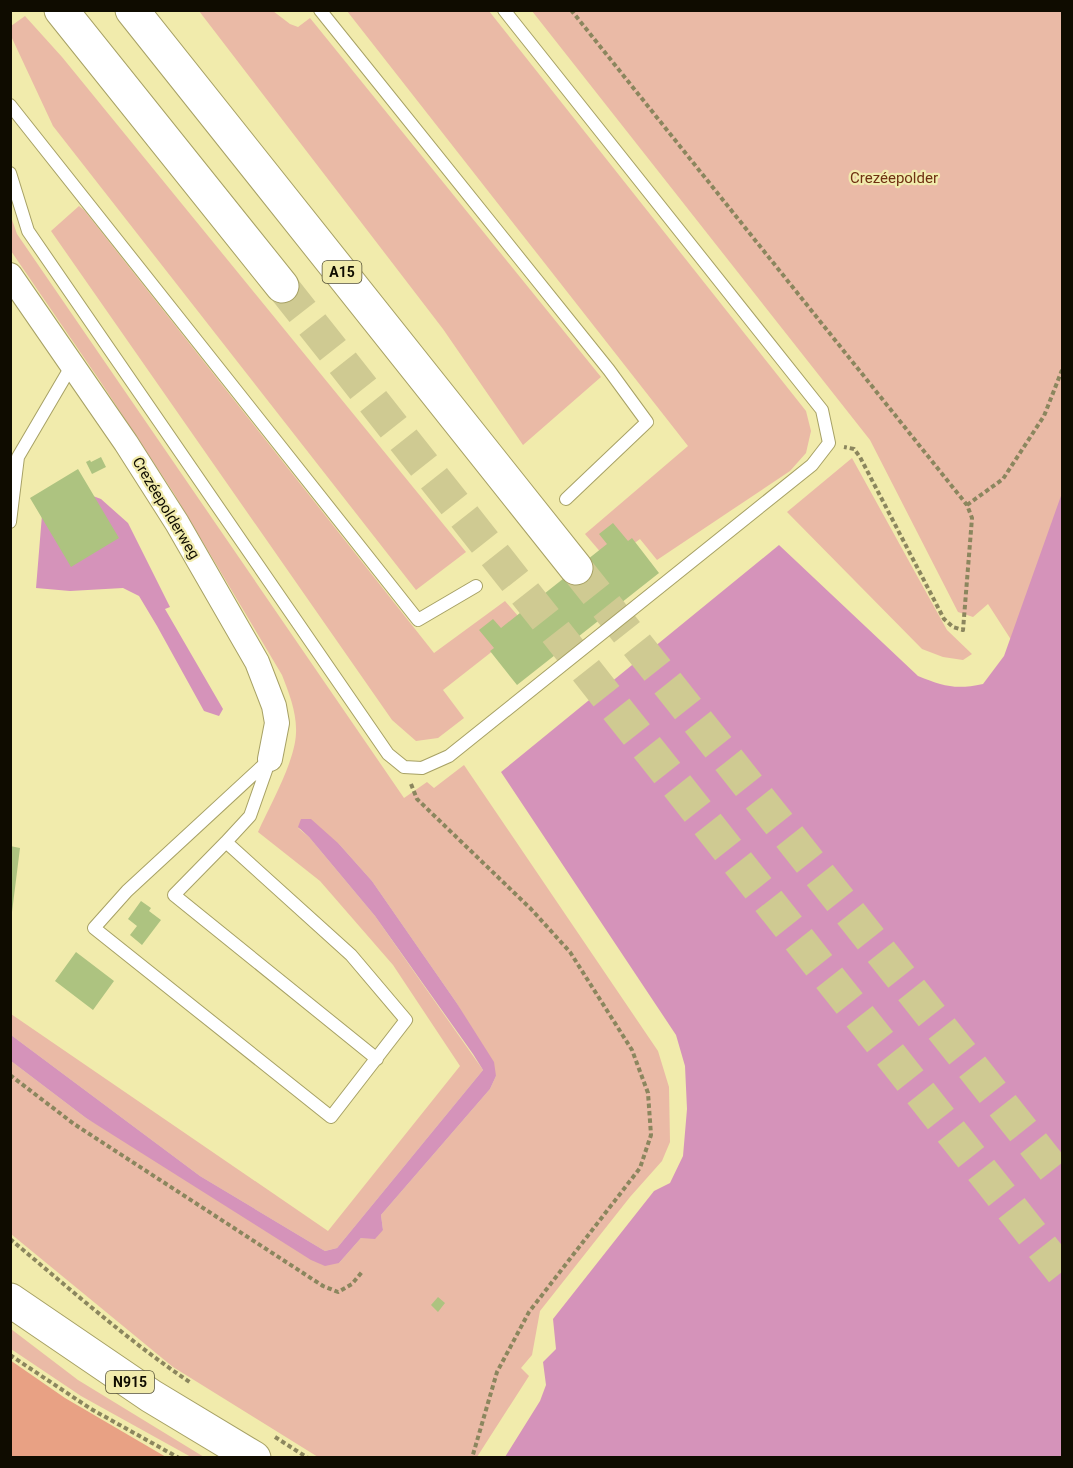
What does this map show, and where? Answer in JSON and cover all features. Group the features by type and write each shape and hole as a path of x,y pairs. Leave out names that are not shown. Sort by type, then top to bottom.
{"main road":[{"path":"61,10 282,286"},
{"name":"A15","path":"132,10 576,568"},
{"name":"N915","path":"10,1300 151,1396 262,1446"}],"street":[{"name":"Crezéepolderweg","path":"10,275 126,443 177,523 257,662 274,706 277,723 270,759"}],"lane":[{"path":"320,10 609,370 647,422 566,499"},
{"path":"10,172 28,231 388,754 404,767 422,768 449,756 812,465 829,443 822,410 504,10"},
{"path":"10,105 418,620 476,586"},
{"path":"10,522 18,457 72,365"},
{"path":"226,842 351,955 406,1020 332,1117 94,928 127,891 270,759"},
{"path":"270,759 250,816 174,895 377,1059"}],"path":[{"path":"572,10 967,505 972,518 963,630 953,627 944,619 854,449"},
{"path":"967,505 1003,479 1044,416 1062,370"},
{"path":"404,767 417,799 531,909 570,952 632,1050 648,1093 651,1135 640,1168 529,1312 497,1372 472,1458"},
{"path":"10,1075 74,1124 323,1286 338,1292 352,1284 362,1272"},
{"path":"10,1239 113,1325 166,1367 195,1386"},
{"path":"10,1355 91,1409 179,1458"},
{"path":"262,1446 308,1458"}],"green space":[{"path":"199,11 273,11 298,27 310,18 601,377 523,445 443,329"},
{"path":"347,11 489,11 806,411 811,431 806,453 790,471 657,560 640,539 609,562 585,534 688,446"},
{"name":"Crezéepolder","path":"532,11 1062,11 1062,534 1017,649 988,604 973,617 958,612 870,440"},
{"path":"25,16 62,57 466,552 416,590 53,126 11,36 11,26"},
{"path":"79,206 434,653 505,601 526,625 443,690 464,718 438,738 416,741 392,720 51,231"},
{"path":"10,214 17,234 404,798 427,782 434,788 464,765 658,1051 669,1087 670,1142 662,1161 630,1197 540,1311 532,1355 521,1368 529,1376 477,1457 318,1457 173,1367 11,1234 11,1061 86,1118 339,1263 361,1238 383,1230 381,1215 490,1089 496,1076 456,1002 372,881 339,844 298,828 309,837 375,916 483,1070 337,1248 325,1251 200,1176 11,1035 11,1014 328,1231 460,1066 393,965 320,881 258,832 287,770 295,744 294,711 282,675 173,492 11,251"},
{"path":"852,458 947,630 972,654 963,660 943,657 922,649 787,512"},
{"path":"11,1329 78,1380 204,1457 191,1457 81,1396 11,1349"}],"shaded area":[{"path":"74,489 101,499 128,523 170,607 165,609 223,709 219,716 204,711 139,596 123,588 70,591 36,588 42,515"},
{"path":"1062,493 1062,1457 505,1457 540,1401 546,1385 543,1362 556,1349 553,1319 654,1191 670,1183 683,1156 687,1109 685,1066 676,1035 501,772 779,545 918,676 949,686 965,687 983,684 1004,656"},
{"path":"301,819 311,819 339,844 372,881 456,1002 494,1062 496,1076 490,1089 381,1215 383,1230 375,1239 361,1238 339,1263 325,1266 311,1260 86,1118 11,1061 11,1035 200,1176 325,1251 337,1248 483,1070 375,916 298,827"},
{"path":"10,1360 65,1398 166,1457 11,1457"}],"building":[{"path":"101,457 106,467 92,474 86,462"},
{"path":"78,469 119,538 71,567 30,498"},
{"path":"613,523 628,541 632,538 659,573 517,685 490,651 494,648 479,630 493,619 501,628 607,544 599,534"},
{"path":"10,846 20,848 12,912 10,912"},
{"path":"141,901 151,908 149,911 161,920 142,945 130,935 137,926 128,919"},
{"path":"76,952 114,981 93,1010 55,981"},
{"path":"438,1297 445,1303 438,1312 431,1305"}],"tunnel":[{"path":"282,286 1062,1272"},
{"path":"576,568 1062,1180"}]}
